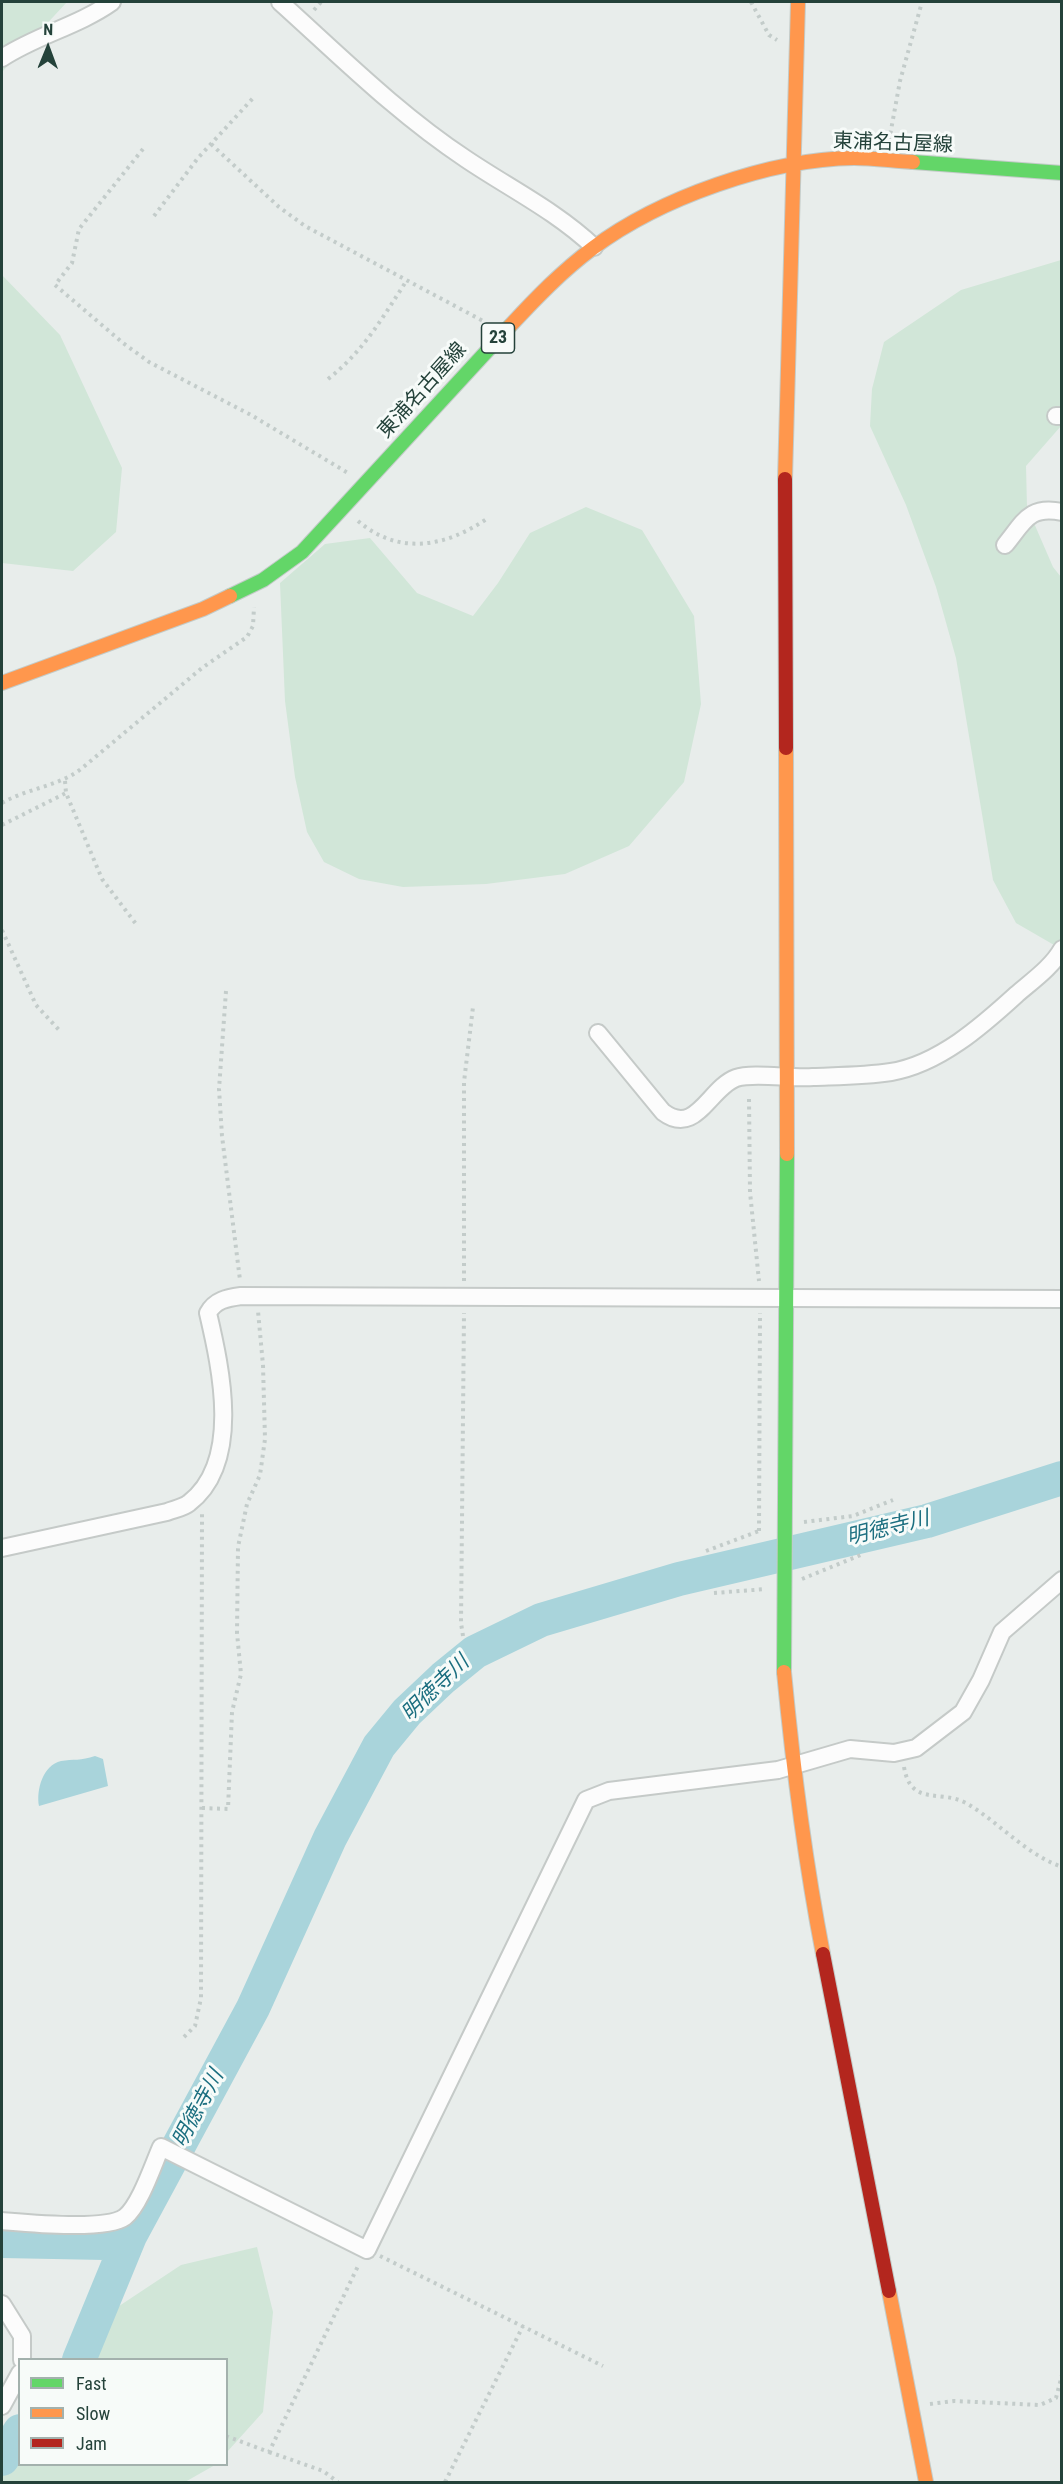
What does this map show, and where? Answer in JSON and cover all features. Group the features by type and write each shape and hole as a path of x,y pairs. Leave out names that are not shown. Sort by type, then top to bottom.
{"street":[{"path":"2,58 35,40 93,15 112,2"},
{"path":"280,2 408,117 465,159 529,198 594,247"},
{"path":"798,2 786,429 788,1079 784,1296 784,1669 793,1766 813,1904 926,2482"},
{"name":"東浦名古屋線","path":"2,683 203,609 263,580 302,552 549,284 594,247 636,221 724,181 795,164 853,158 1062,173"},
{"path":"1005,545 1033,512 1040,509 1062,512"},
{"path":"597,1032 663,1112 675,1120 690,1117 698,1112 718,1090 737,1078 748,1076 788,1079 891,1072 929,1060 962,1039 1006,1004 1062,949"},
{"path":"2,1548 167,1512 188,1504 206,1485 219,1458 222,1433 218,1357 208,1313 213,1304 248,1296 784,1296 1062,1299"},
{"path":"2,2221 102,2224 124,2217 136,2201 161,2147 366,2250 586,1800 609,1791 762,1773 850,1749 894,1754 916,1748 963,1712 981,1680 1002,1632 1062,1580"},
{"path":"2,2304 22,2336 22,2358"},
{"path":"2,2406 18,2377"}],"path":[{"path":"751,2 770,35 779,41 796,45"},
{"path":"886,160 900,81 922,2"},
{"path":"154,216 211,144 255,96"},
{"path":"211,144 279,207 305,226 480,319 502,334"},
{"path":"143,149 79,229 72,263 55,285 149,362 250,415 366,483"},
{"path":"328,379 347,364 370,338 407,280"},
{"path":"344,509 377,536 397,543 449,539 464,534 488,518"},
{"path":"2,803 41,787 65,781 202,668 247,637 256,614 244,590"},
{"path":"65,781 66,793 102,879 136,924"},
{"path":"2,825 66,793"},
{"path":"2,930 36,1005 59,1030"},
{"path":"202,1808 228,1809 232,1712 241,1674 237,1633 238,1547 247,1504 260,1475 265,1438 263,1365 248,1296 219,1089 226,991"},
{"path":"463,1636 461,1623 464,1082 473,1007"},
{"path":"184,2037 195,2026 201,1998 202,1512 194,1497"},
{"path":"902,1752 907,1782 917,1791 965,1802 1037,1855 1062,1867"},
{"path":"269,2452 366,2250 603,2366"},
{"path":"445,2482 523,2326"},
{"path":"912,2406 954,2401 1040,2405 1056,2398 1062,2375"},
{"path":"228,2437 323,2471 338,2482"}],"green space":[{"path":"2,2 67,2 2,72"},
{"path":"1061,260 1061,426 1026,466 1027,507 1053,567 1061,577 1061,949 1016,923 993,880 956,658 936,587 906,505 870,426 872,389 884,342 961,290"},
{"path":"2,275 60,335 122,468 116,532 73,571 2,563"},
{"path":"586,507 642,530 694,616 701,704 684,782 629,846 565,874 486,884 403,887 359,879 324,862 307,832 295,777 285,701 280,583 325,544 370,538 417,593 473,616 498,583 530,533"},
{"path":"257,2247 273,2312 263,2412 228,2451 228,2358 66,2358 95,2322 181,2265"},
{"path":"18,2426 18,2466 213,2466 185,2482 2,2482 2,2462"}],"water":[{"path":"95,1756 103,1759 108,1786 39,1806 40,1786 50,1767 61,1761"}],"waterway":[{"name":"明徳寺川","path":"80,2358 130,2236 253,2008 330,1838 379,1746 407,1712 443,1678 475,1652 541,1620 679,1579 927,1521 1062,1478"},
{"name":"明徳寺川","path":"2,2241 105,2243 130,2236"},
{"path":"2,2459 18,2434"}],"traffic: fast":[{"path":"913,162 1062,173"},
{"path":"230,596 263,580 302,552 510,326"},
{"path":"784,1672 787,1154"}],"traffic: slow":[{"path":"785,479 798,2"},
{"path":"510,326 550,285 593,248 650,213 683,198 717,185 787,165 854,158 913,162"},
{"path":"2,683 203,609 230,596"},
{"path":"786,748 787,1154"},
{"path":"784,1672 800,1814 823,1954"},
{"path":"889,2291 926,2482"}],"traffic: jam":[{"path":"785,479 786,748"},
{"path":"823,1954 889,2291"}]}
